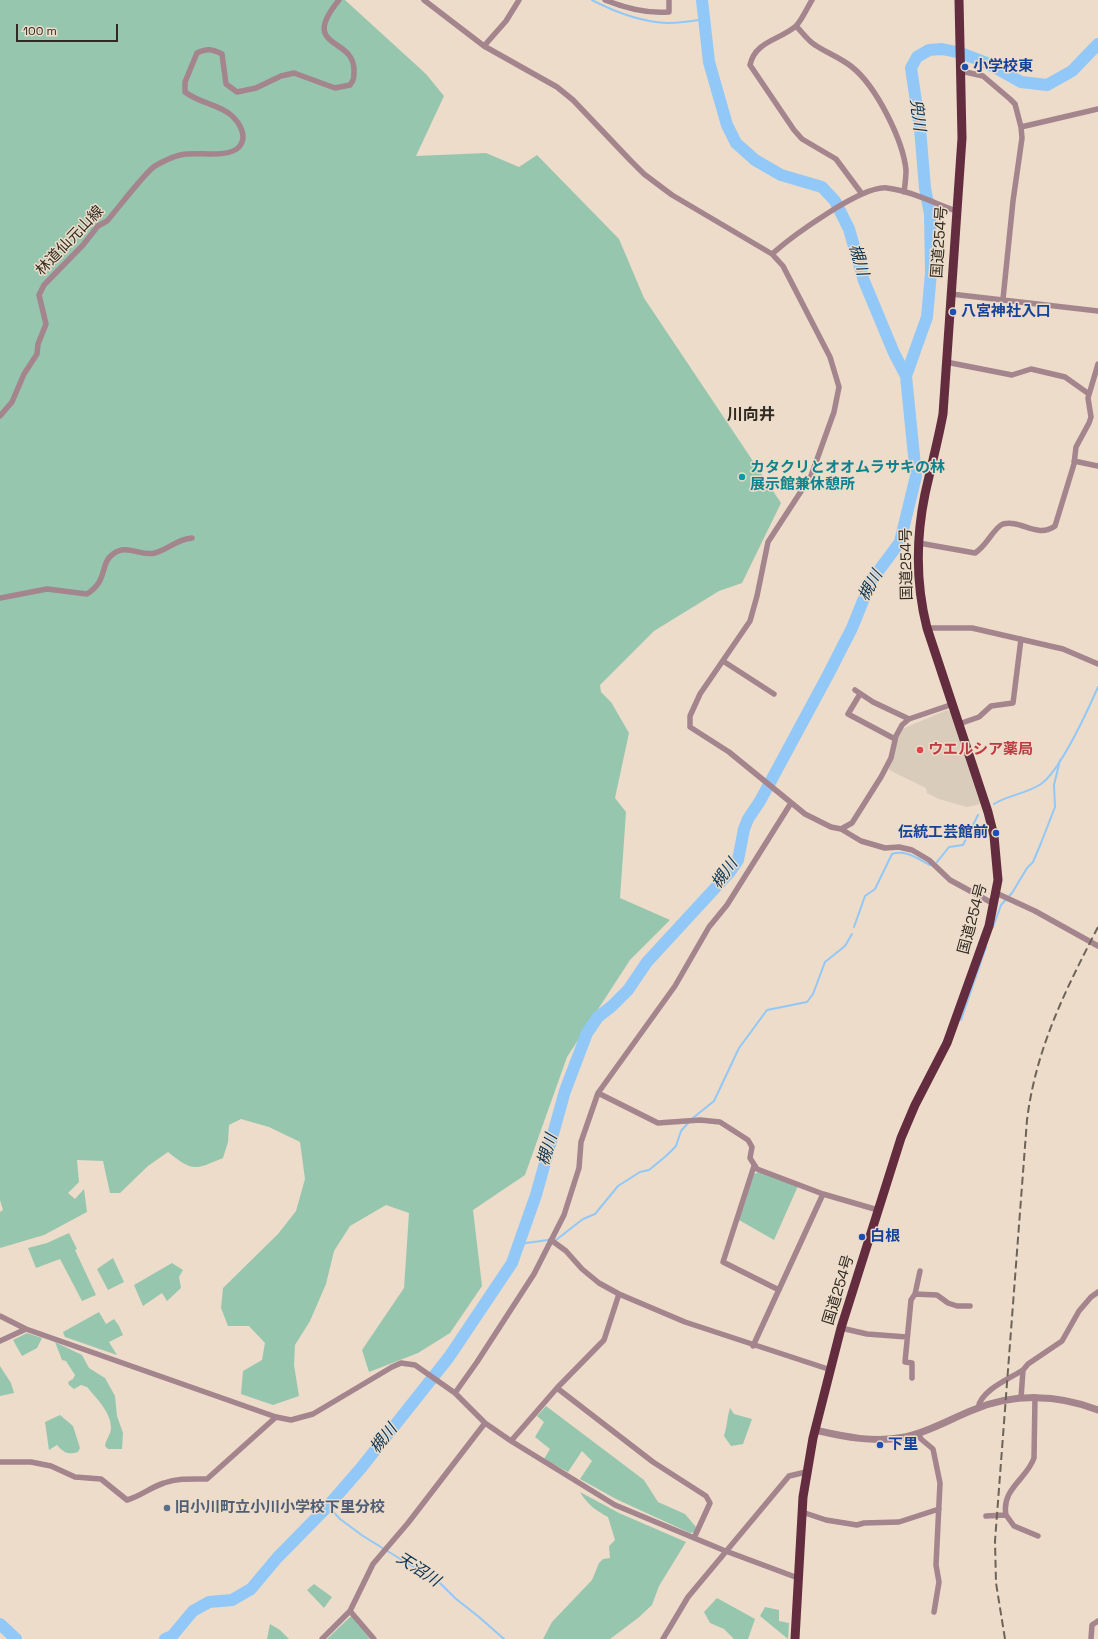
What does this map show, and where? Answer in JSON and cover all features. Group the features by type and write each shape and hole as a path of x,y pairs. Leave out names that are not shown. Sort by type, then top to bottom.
{"highway":[{"name":"国道254号","path":"795,1639 802,1512 806,1472 841,1328 904,1132 915,1105 947,1042 989,926 996,893 997,855 994,836 953,704 927,628 922,606 919,543 925,494 937,449 943,414 962,138 961,40 958,0"}],"street":[{"name":"林道仙元山線","path":"0,416 12,402 24,374 37,354 38,344 46,324 39,294 44,285 83,245 98,226 107,222 153,167 179,155 198,153 230,153 239,147 243,138 240,125 231,115 217,106 195,100 185,92 185,82 197,53 204,49 222,54 226,84 237,92 256,88 281,76 294,73 335,88 350,85 354,80 354,68 351,57 344,50 331,43 325,33 324,22 339,0"},
{"path":"424,0 484,46 557,87 573,100 635,164 672,195 772,254 783,266 830,357 838,387 834,412 811,476 768,542 757,596 750,621 700,694 690,716 690,727 729,752 805,814 819,822 841,829 861,841 885,848 899,847 912,850 930,860 950,880 994,904"},
{"path":"484,46 506,21 519,0"},
{"path":"605,0 630,8 657,13 669,12 669,0"},
{"path":"812,0 796,26 769,41 752,57 750,66 794,130 802,139 836,159 861,195"},
{"path":"796,26 814,45 852,66 865,80 876,96 891,123 904,158 907,193"},
{"path":"961,69 983,76 1010,99 1015,104 1021,127 1022,138 1013,201 1003,299"},
{"path":"1021,127 1098,109"},
{"path":"772,254 792,236 824,216 861,195 881,188 907,193 956,211"},
{"path":"951,294 1098,311"},
{"path":"946,362 1012,375 1031,369 1065,377 1089,394"},
{"path":"919,543 953,547 975,553 981,550 998,526 1005,524 1044,531 1055,526 1074,461 1076,447 1091,417 1088,404 1089,394 1098,364"},
{"path":"1074,461 1098,466"},
{"path":"0,598 47,589 87,594 97,588 102,578 106,562 113,553 126,548 154,553 182,539 192,538"},
{"path":"927,628 972,628 1063,649 1098,664"},
{"path":"959,724 979,717 991,706 1013,703 1021,639"},
{"path":"723,661 774,694"},
{"path":"895,739 848,714 858,692 873,702 909,719"},
{"path":"841,829 852,823 881,777 890,758 895,739 902,725 909,719 953,704"},
{"path":"453,1392 478,1362 534,1274 551,1240 570,1199 579,1168 581,1142 598,1093 675,986 710,927 727,905 791,803"},
{"path":"996,893 1035,911 1098,946"},
{"path":"598,1093 658,1123 686,1121 720,1122 748,1140 752,1147 750,1158 757,1169 823,1194 878,1210"},
{"path":"754,1166 723,1262 779,1290"},
{"path":"753,1346 823,1194"},
{"path":"551,1240 566,1251 582,1269 599,1284 619,1294 685,1322 753,1346 831,1370"},
{"path":"912,1378 912,1363 905,1362 911,1300 916,1294 920,1271"},
{"path":"978,1408 979,1400 998,1385 1023,1370 1028,1364 1062,1341 1079,1310 1098,1292"},
{"path":"511,1441 557,1388 604,1340 619,1294"},
{"path":"916,1294 937,1296 948,1303 957,1306 970,1306"},
{"path":"0,1316 26,1329 276,1417 291,1420 314,1414 400,1363 416,1367 453,1392 484,1423 615,1504 728,1552 798,1578"},
{"path":"841,1328 867,1334 907,1337"},
{"path":"0,1341 26,1329"},
{"path":"1021,1398 1023,1370"},
{"path":"557,1388 653,1462 706,1496 710,1503 694,1538"},
{"path":"815,1430 851,1438 870,1440 893,1439 918,1434 978,1408 1002,1401 1021,1398 1067,1401 1098,1410"},
{"path":"1035,1398 1034,1458 1030,1467 1015,1484 1008,1496 1006,1514 1014,1526 1038,1536"},
{"path":"0,1462 31,1462 51,1466 74,1477 101,1479 127,1500 137,1497 162,1483 176,1479 207,1479 276,1417"},
{"path":"322,1639 350,1611 373,1564 408,1523 484,1423"},
{"path":"918,1434 921,1439 933,1449 940,1483 936,1565 939,1582 934,1612"},
{"path":"663,1639 688,1597 728,1552 789,1476 806,1472"},
{"path":"802,1512 826,1520 857,1525 864,1523 899,1522 939,1509"},
{"path":"986,1516 1006,1514"},
{"path":"350,1611 374,1639"},
{"path":"1091,1639 1092,1625 1098,1621"}],"shaded area":[{"path":"947,710 950,712 980,804 967,807 939,799 927,793 926,788 889,770 894,743 902,729"}],"green space":[{"path":"0,0 345,0 426,74 444,96 416,156 486,153 519,167 537,155 619,239 644,298 781,503 742,583 719,591 654,631 600,685 601,692 611,702 629,733 615,798 626,812 620,898 670,920 630,960 567,1057 525,1175 473,1210 482,1286 450,1333 418,1353 369,1372 362,1350 404,1288 409,1213 386,1205 350,1226 334,1251 326,1284 310,1321 295,1345 294,1365 299,1396 273,1405 241,1394 243,1371 262,1360 265,1343 249,1326 228,1326 221,1308 223,1288 278,1234 296,1211 305,1179 300,1142 269,1127 241,1119 229,1125 228,1142 223,1158 206,1165 194,1167 183,1163 168,1152 148,1166 120,1193 110,1193 103,1161 77,1160 79,1182 68,1193 75,1199 84,1189 87,1212 44,1235 0,1248 0,1212 3,1210 0,1200"},
{"path":"759,1172 798,1186 774,1240 739,1220 754,1174"},
{"path":"69,1233 77,1249 75,1250 96,1295 82,1301 60,1259 36,1268 28,1248 47,1243"},
{"path":"113,1258 124,1282 108,1290 97,1269"},
{"path":"172,1263 183,1270 179,1277 181,1288 167,1301 162,1293 143,1306 134,1285"},
{"path":"99,1312 106,1324 114,1319 123,1335 109,1342 117,1355 65,1337 63,1332"},
{"path":"27,1333 42,1338 37,1348 22,1356 13,1340"},
{"path":"55,1342 82,1355 89,1368 105,1378 115,1396 117,1416 123,1433 122,1449 108,1449 105,1446 111,1430 109,1416 87,1387 81,1385 74,1389 69,1385 68,1382 73,1379 75,1375 66,1361 62,1360"},
{"path":"0,1366 11,1383 14,1393 0,1396"},
{"path":"546,1406 644,1480 658,1502 685,1514 696,1527 695,1532 690,1533 616,1499 580,1479 592,1461 582,1451 568,1472 544,1459 550,1449 535,1437 544,1422 537,1416"},
{"path":"730,1408 734,1414 752,1419 743,1444 731,1446 724,1436"},
{"path":"60,1415 73,1426 80,1448 78,1452 66,1453 57,1445 49,1450 45,1422"},
{"path":"580,1492 619,1513 686,1542 659,1586 652,1605 638,1618 610,1639 543,1639 552,1622 592,1580 599,1563 603,1559 610,1558 609,1546 615,1540 608,1517 592,1506"},
{"path":"314,1584 332,1597 324,1608 307,1590"},
{"path":"717,1598 755,1619 748,1639 734,1639 724,1629 710,1623 704,1612"},
{"path":"765,1607 779,1610 779,1621 789,1623 788,1639 760,1616"},
{"path":"352,1616 370,1639 327,1639 350,1617"},
{"path":"270,1624 280,1630 289,1639 267,1639"}],"waterway":[{"path":"592,0 610,9 648,21 673,23 705,19"},
{"name":"槻川","path":"165,1639 172,1636 193,1611 209,1602 232,1600 251,1589 277,1558 328,1506 361,1468 449,1357 512,1263 536,1195 565,1091 587,1033 598,1017 628,990 647,962 729,873 738,860 744,829 748,819 760,801 828,675 852,628 871,581 900,542 916,476 906,376 894,353 864,281 849,229 835,201 822,187 781,175 755,160 736,143 727,125 709,62 702,0"},
{"name":"兜川","path":"906,376 927,317 931,273 930,214 925,188 920,128 911,68 917,57 929,50 942,49 961,53 987,63 1021,82 1047,85 1072,71 1098,44"},
{"path":"994,804 1005,798 1041,784 1057,767 1088,710 1098,687"},
{"path":"993,927 1001,905 1012,893 1027,868 1033,862 1041,843 1055,807 1054,785 1060,760"},
{"path":"937,862 949,847 963,845 978,815"},
{"path":"854,927 865,896 875,889 892,854 907,854 930,865"},
{"path":"693,1118 714,1101 739,1048 767,1010 807,1002 813,994 825,962 845,946 852,934"},
{"path":"961,1020 986,947"},
{"path":"556,1240 583,1219 595,1214 618,1186 640,1172 649,1170 666,1156 676,1146 681,1131 688,1123"},
{"path":"519,1244 548,1240"},
{"name":"天沼川","path":"328,1506 340,1519 363,1536 441,1584 455,1598 504,1639"},
{"name":"槻川","path":"0,1624 16,1639"}],"railway":[{"path":"1005,1639 996,1583 995,1541 1027,1120 1037,1068 1045,1044 1063,997 1098,927"}],"place":[{"name":"小学校東","path":"965,67"},
{"name":"八宮神社入口","path":"953,312"},
{"name":"カタクリとオオムラサキの林 展示館兼休憩所","path":"742,477"},
{"name":"ウエルシア薬局","path":"920,750"},
{"name":"伝統工芸館前","path":"996,833"},
{"name":"白根","path":"862,1237"},
{"name":"下里","path":"880,1445"},
{"name":"旧小川町立小川小学校下里分校","path":"167,1508"}],"district":[{"name":"川向井","path":"751,416"}]}
